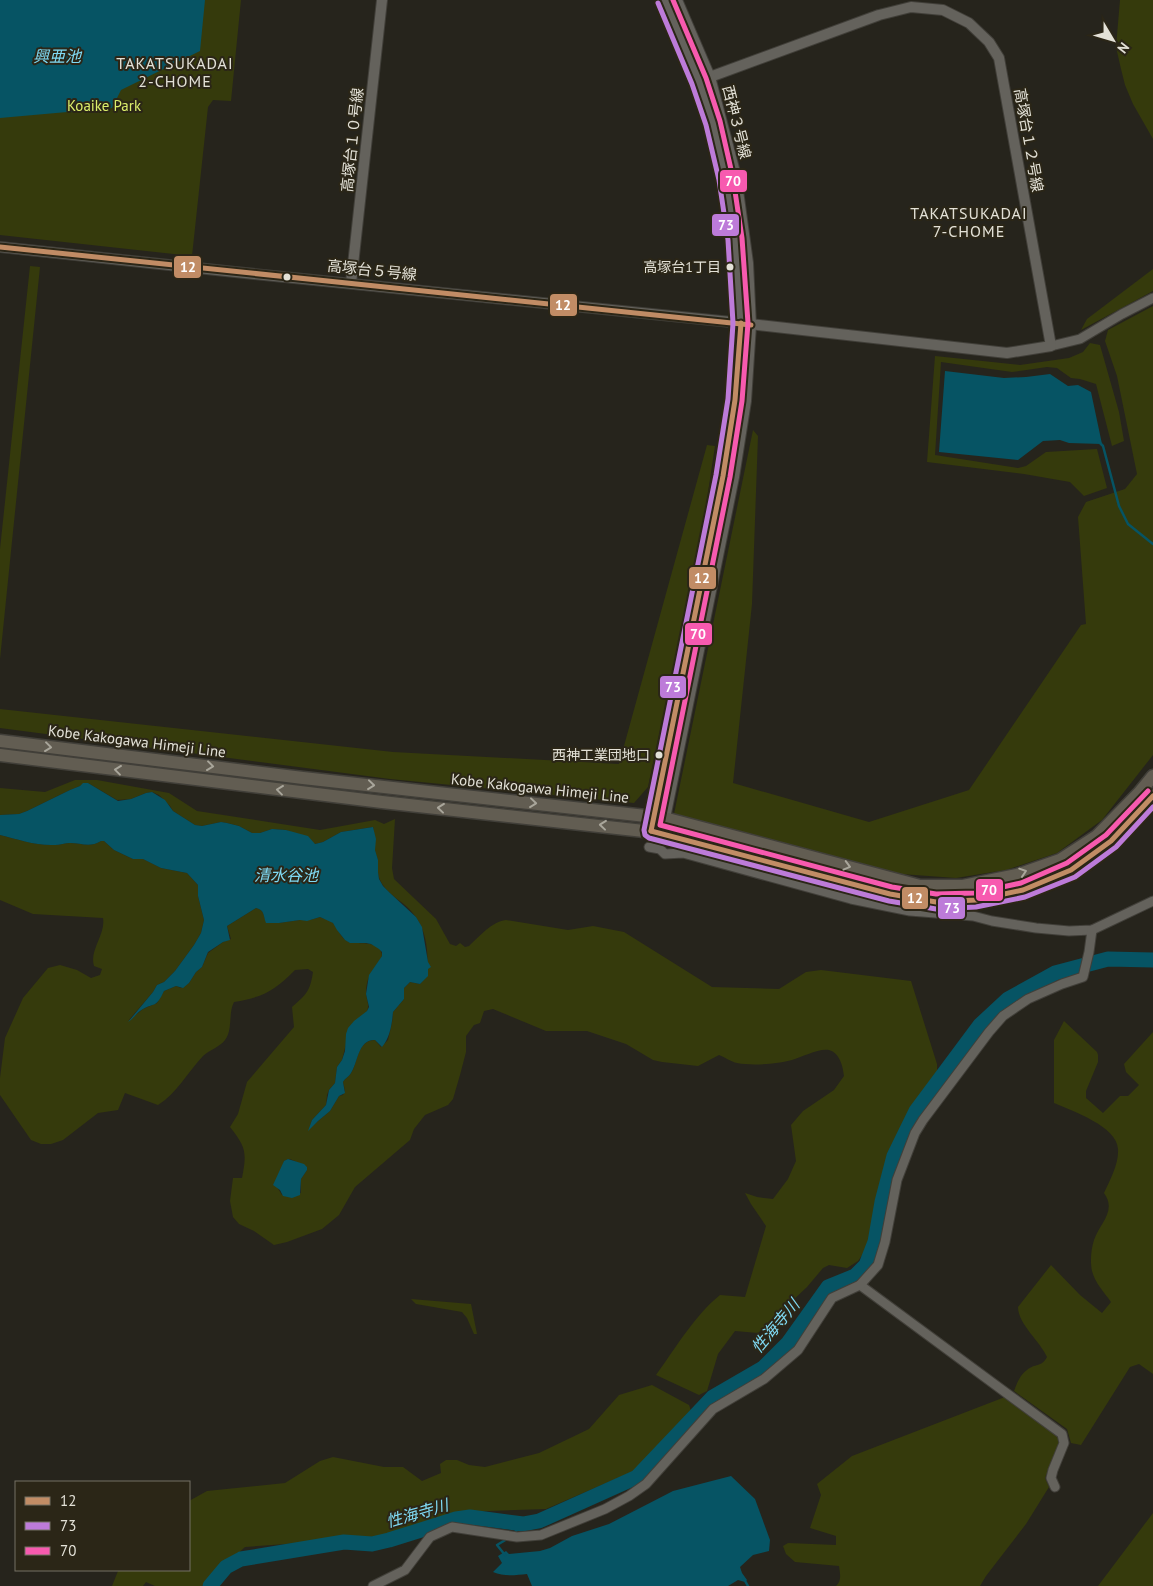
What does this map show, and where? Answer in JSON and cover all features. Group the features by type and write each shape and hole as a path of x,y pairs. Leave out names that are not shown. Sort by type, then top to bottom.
{"main road":[{"name":"Kobe Kakogawa Himeji Line","path":"0,741 303,778 659,818 920,886 962,886 1017,875 1060,860 1097,836 1153,776"},
{"name":"Kobe Kakogawa Himeji Line","path":"0,755 382,802 657,832 890,894 936,902 976,900 1023,890 1071,870 1111,841 1153,796"}],"street":[{"name":"高塚台１０号線","path":"351,283 382,0"},
{"name":"西神３号線","path":"665,0 699,81 712,123 726,179 746,324"},
{"name":"西神３号線","path":"657,832 734,477 746,401 748,263 736,176 710,76 678,0"},
{"name":"高塚台１２号線","path":"699,81 879,15 911,7 943,10 969,23 989,42 999,58 1051,346"},
{"name":"高塚台５号線","path":"0,247 746,324"},
{"path":"746,324 1007,353 1080,340 1122,314 1153,298"},
{"path":"657,832 660,849"},
{"path":"649,847 660,849 665,854 683,853 852,899 910,911 973,916 1036,928 1070,931 1092,930 1153,901"},
{"path":"373,1586 405,1570 430,1537 452,1527 516,1537 541,1535 596,1513 629,1496 646,1484 713,1409 764,1379 798,1350 832,1298 860,1285 878,1266 885,1242 897,1180 915,1133 932,1107 1003,1016 1028,999 1083,976 1092,930"},
{"path":"860,1285 1062,1434 1064,1443 1051,1478 1056,1487"}],"green space":[{"name":"Koaike Park","path":"0,0 241,0 231,101 213,100 208,107 192,256 0,235"},
{"path":"1120,0 1153,0 1153,139 1133,104 1121,69 1116,47"},
{"path":"30,266 40,267 0,659 0,549"},
{"path":"1153,269 1153,291 1081,330 1087,319"},
{"path":"1153,306 1153,755 1102,820 1057,853 1006,870 956,878 901,874 674,814 753,430 758,436 752,604 733,783 869,822 969,790 1081,625 1086,624 1078,517 1086,502 1125,489 1137,474 1117,376 1105,341 1108,330"},
{"path":"1090,343 1100,345 1119,412 1124,441 1112,446 1096,384 1071,378 1057,368 1047,367 1012,372 941,362 935,455 1018,468 1026,466 1046,452 1097,449 1107,488 1084,496 1070,482 1024,474 927,462 935,356 1020,365 1069,358 1083,352"},
{"path":"707,445 715,446 702,532 648,787 634,803 390,779 0,728 0,709 393,752 619,764"},
{"path":"75,780 97,780 169,793 197,811 320,830 375,820 384,824 395,819 392,868 394,879 436,919 450,944 456,946 460,943 465,947 469,946 491,926 506,920 568,930 593,926 624,932 712,987 779,989 806,972 821,970 911,981 937,1064 937,1071 905,1118 883,1173 871,1233 865,1251 858,1261 847,1268 829,1265 823,1268 807,1287 758,1333 735,1331 718,1354 707,1391 699,1395 656,1375 702,1312 720,1295 745,1297 766,1226 745,1193 773,1199 788,1179 796,1161 791,1125 803,1111 834,1090 844,1076 840,1061 836,1054 825,1050 779,1063 737,1063 719,1055 698,1066 662,1062 653,1060 626,1044 587,1031 546,1031 493,1009 484,1011 480,1023 474,1025 466,1036 466,1052 453,1099 448,1105 425,1115 414,1129 410,1140 355,1187 339,1215 322,1229 274,1245 254,1231 239,1224 233,1217 230,1201 233,1178 242,1178 245,1156 242,1145 230,1127 238,1114 247,1082 294,1027 292,1007 304,995 311,984 313,972 308,969 295,970 268,992 253,998 234,1002 229,1031 225,1040 203,1056 176,1089 158,1105 125,1093 118,1110 98,1113 63,1140 51,1144 41,1144 31,1140 0,1095 5,1038 23,998 48,968 60,965 77,970 91,978 100,975 102,969 94,966 93,960 95,948 102,930 103,918 33,914 0,900 0,835 48,845 70,843 89,845 104,841 114,850 133,859 143,859 161,868 187,873 198,885 198,896 204,920 201,933 175,971 164,982 157,985 128,1021 143,1009 157,1003 164,991 176,986 181,988 189,983 196,972 202,967 208,953 223,942 231,939 227,926 256,908 262,912 267,923 310,920 320,917 333,923 346,941 378,947 382,956 368,980 366,992 367,1011 346,1044 342,1060 337,1067 335,1083 327,1095 326,1105 312,1120 309,1129 330,1111 339,1096 343,1095 345,1091 343,1082 351,1073 361,1048 369,1041 375,1040 381,1047 388,1040 393,1012 404,999 404,988 410,982 420,984 427,976 428,966 427,947 418,920 405,905 388,891 379,878 373,827 341,832 323,842 315,844 286,830 272,829 260,833 252,833 239,826 221,822 202,826 195,825 173,811 159,795 152,792 131,799 117,800 88,783 19,814 0,815 0,788 45,792","holes":["290,1159 307,1167 307,1170 301,1179 301,1193 282,1195 277,1187 284,1161"]},
{"path":"1064,1021 1097,1052 1098,1062 1086,1091 1086,1098 1103,1113 1120,1096 1128,1096 1139,1085 1126,1072 1124,1064 1153,1032 1153,1374 1139,1364 1130,1367 1081,1445 1071,1443 1067,1429 1014,1391 1019,1379 1025,1372 1042,1363 1047,1357 1025,1326 1018,1307 1051,1265 1080,1295 1102,1313 1111,1302 1093,1275 1091,1256 1094,1240 1108,1211 1108,1199 1104,1193 1116,1166 1118,1149 1116,1141 1102,1126 1054,1103 1054,1040"},
{"path":"411,1299 471,1304 477,1334 474,1334 467,1318 462,1312 416,1304"},
{"path":"652,1385 689,1405 691,1411 641,1468 546,1509 462,1512 371,1538 245,1547 202,1586 155,1586 146,1582 143,1586 112,1586 118,1571 190,1571 190,1500 207,1491 285,1483 320,1461 333,1457 384,1467 403,1467 422,1481 441,1473 440,1464 446,1460 457,1460 469,1465 485,1467 539,1453 589,1429 619,1395"},
{"path":"1005,1397 1057,1435 1060,1442 1045,1478 1049,1487 1026,1524 980,1586 836,1586 840,1579 839,1566 795,1562 786,1554 783,1546 788,1543 836,1545 836,1536 810,1528 821,1495 817,1484 852,1456"},
{"path":"1153,1513 1153,1586 1098,1586"}],"water":[{"name":"興亜池","path":"0,0 205,0 200,51 121,90 112,108 0,118"},
{"path":"945,371 1004,378 1050,374 1068,386 1078,385 1091,392 1102,444 1069,443 1060,440 1043,441 1018,460 939,452"},
{"name":"清水谷池","path":"83,783 88,783 118,801 152,792 165,800 173,811 195,825 202,826 221,822 239,826 252,833 260,833 272,829 286,830 308,836 315,844 323,842 341,832 373,827 376,839 375,850 378,860 379,879 383,886 416,917 422,927 428,962 431,967 428,969 428,976 420,984 410,982 404,988 404,999 393,1012 390,1031 385,1043 382,1047 375,1040 365,1043 359,1052 351,1073 343,1082 345,1093 339,1096 330,1111 308,1131 312,1120 326,1105 329,1090 335,1083 337,1067 345,1051 348,1028 369,1007 366,994 369,975 382,956 382,952 371,944 350,943 345,940 333,923 320,917 307,921 266,923 262,912 256,908 227,926 230,940 223,942 208,952 202,967 196,972 189,983 183,988 176,986 164,991 156,1003 140,1011 128,1022 157,985 164,982 175,971 201,933 204,920 198,896 198,885 187,873 161,868 143,859 133,859 114,850 104,841 89,845 70,843 48,845 0,835 0,815 19,814 27,811"},
{"path":"288,1159 304,1164 307,1167 301,1179 300,1195 292,1198 283,1196 280,1190 273,1185 284,1161"},
{"path":"731,1476 755,1499 770,1540 769,1551 753,1555 740,1567 747,1580 745,1582 738,1580 728,1586 532,1586 527,1574 506,1575 493,1572 502,1563 498,1556 506,1551 509,1554 540,1551 550,1548 572,1536 609,1524 673,1491"}],"waterway":[{"path":"1099,442 1103,446 1119,506 1128,524 1153,544"},
{"name":"性海寺川","path":"210,1586 226,1567 241,1559 344,1542 372,1544 456,1519 470,1517 523,1524 539,1521 637,1477 713,1397 763,1368 788,1343 828,1287 855,1276 866,1265 875,1242 882,1202 894,1156 916,1111 980,1025 1008,999 1055,973 1108,959 1153,960"},
{"path":"513,1534 523,1524"},
{"path":"505,1555 497,1545 507,1539"},
{"path":"744,1579 748,1586"}],"transit line":[{"name":"70","path":"673,0 706,78 720,121 733,178 742,238 748,323 742,401 730,477 660,825 892,887 936,894 975,893 1021,883 1067,863 1106,835 1148,791"},
{"name":"73","path":"658,3 692,84 706,125 719,180 728,240 733,323 728,399 716,475 644,830 645,835 649,838 889,901 936,909 976,907 1025,897 1075,877 1116,847 1153,807"},
{"name":"12","path":"0,247 751,325"},
{"name":"12","path":"651,831 723,476 735,400 741,323"},
{"name":"12","path":"651,831 890,894 936,902 976,900 1023,890 1071,870 1111,841 1153,796"}],"place":[{"name":"高塚台1丁目","path":"730,267"},
{"name":"西神工業団地口","path":"659,755"}],"district":[{"name":"TAKATSUKADAI 2-CHOME","path":"175,72"},
{"name":"TAKATSUKADAI 7-CHOME","path":"969,222"}]}
